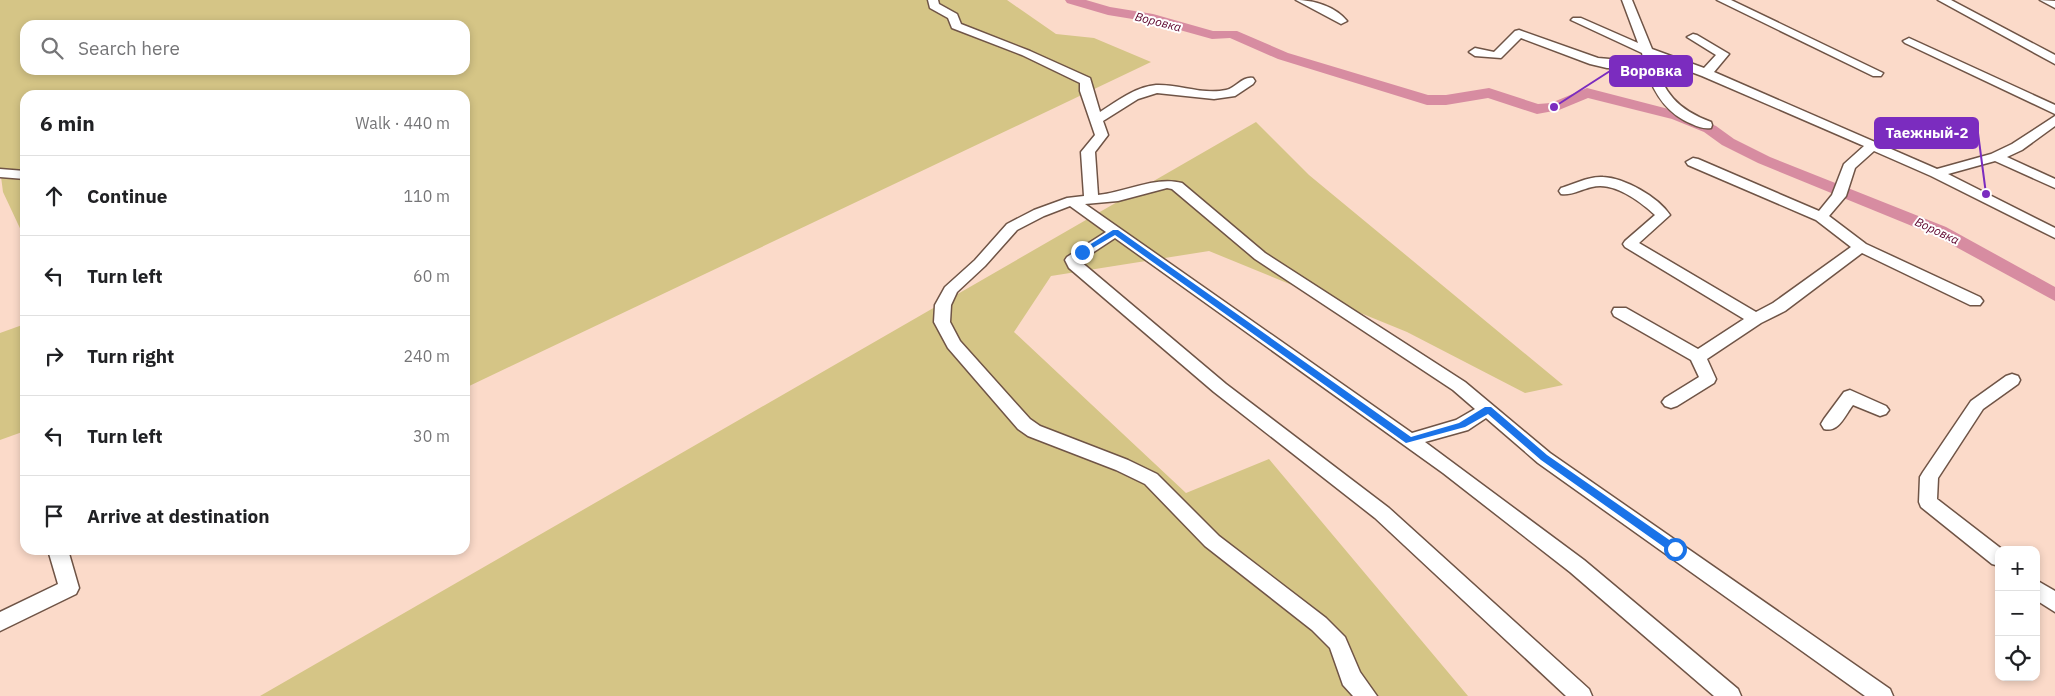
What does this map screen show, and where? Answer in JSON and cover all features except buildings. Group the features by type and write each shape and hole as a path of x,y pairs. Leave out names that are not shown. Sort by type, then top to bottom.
{"street":[{"path":"934,0 934,6 953,16 956,26 1026,52 1086,81 1086,91 1102,135 1088,152 1092,200"},
{"path":"1301,0 1335,14 1341,21"},
{"path":"1627,0 1647,51 1649,66 1660,88 1676,110 1706,125"},
{"path":"1722,0 1877,73"},
{"path":"1943,0 2055,60"},
{"path":"2045,0 2055,5"},
{"path":"1576,20 1936,173 2055,234"},
{"path":"1475,52 1497,56 1519,33 1594,61 1607,64 1649,66"},
{"path":"1693,37 1723,54 1706,74"},
{"path":"1909,41 2055,110"},
{"path":"1097,119 1134,96 1156,89 1214,95 1230,93 1249,81"},
{"path":"1936,173 1996,157 2016,147 2055,120"},
{"path":"1822,217 1839,196 1849,167 1873,145"},
{"path":"1996,157 2055,184"},
{"path":"1693,162 1822,217 1861,247 1975,301"},
{"path":"0,173 20,175"},
{"path":"1566,191 1596,182 1607,181 1652,204 1663,215 1630,244 1754,319"},
{"path":"1366,696 1351,678 1338,643 1319,624 1212,540 1151,479 1122,465 1034,431 1024,424 954,344 942,322 943,305 950,290 980,263 1012,227 1039,214 1072,202 1118,197 1167,184 1177,186 1260,256 1459,386 1544,458 1882,696"},
{"path":"1072,202 1410,440 1577,566 1730,696"},
{"path":"1116,232 1082,252 1072,260 1074,265 1220,388 1382,513 1581,696"},
{"path":"1698,357 1754,319 1779,307 1861,247"},
{"path":"1620,312 1698,357 1708,379 1671,402"},
{"path":"1995,555 1928,502 1929,477 1977,405 2012,380"},
{"path":"1830,424 1850,396 1880,410"},
{"path":"1410,440 1462,425 1488,409"},
{"path":"0,622 69,588 59,555"},
{"path":"2040,591 2055,603"}],"shaded area":[{"path":"0,0 1007,0 1056,34 1094,38 1151,62 470,386 470,90 20,90 20,228 3,192 0,169"},
{"path":"1256,122 1309,175 1563,385 1525,393 1407,332 1209,251 1051,276 1014,332 1186,493 1269,459 1468,696 260,696"},
{"path":"20,326 20,433 0,440 0,333"}],"waterway":[{"name":"Воровка","path":"1072,0 1108,11 1153,18 1212,35 1232,34 1283,56 1427,100 1446,100 1489,93 1537,109 1554,107 1587,93 1678,116 1710,129 1728,142 1764,160 1940,231 2055,295"}],"place":[{"name":"Воровка","path":"1554,107"},
{"name":"Таежный-2","path":"1986,194"}],"route":[{"path":"1082,252 1116,232 1410,440 1462,425 1488,409 1544,458 1675,549"}]}
